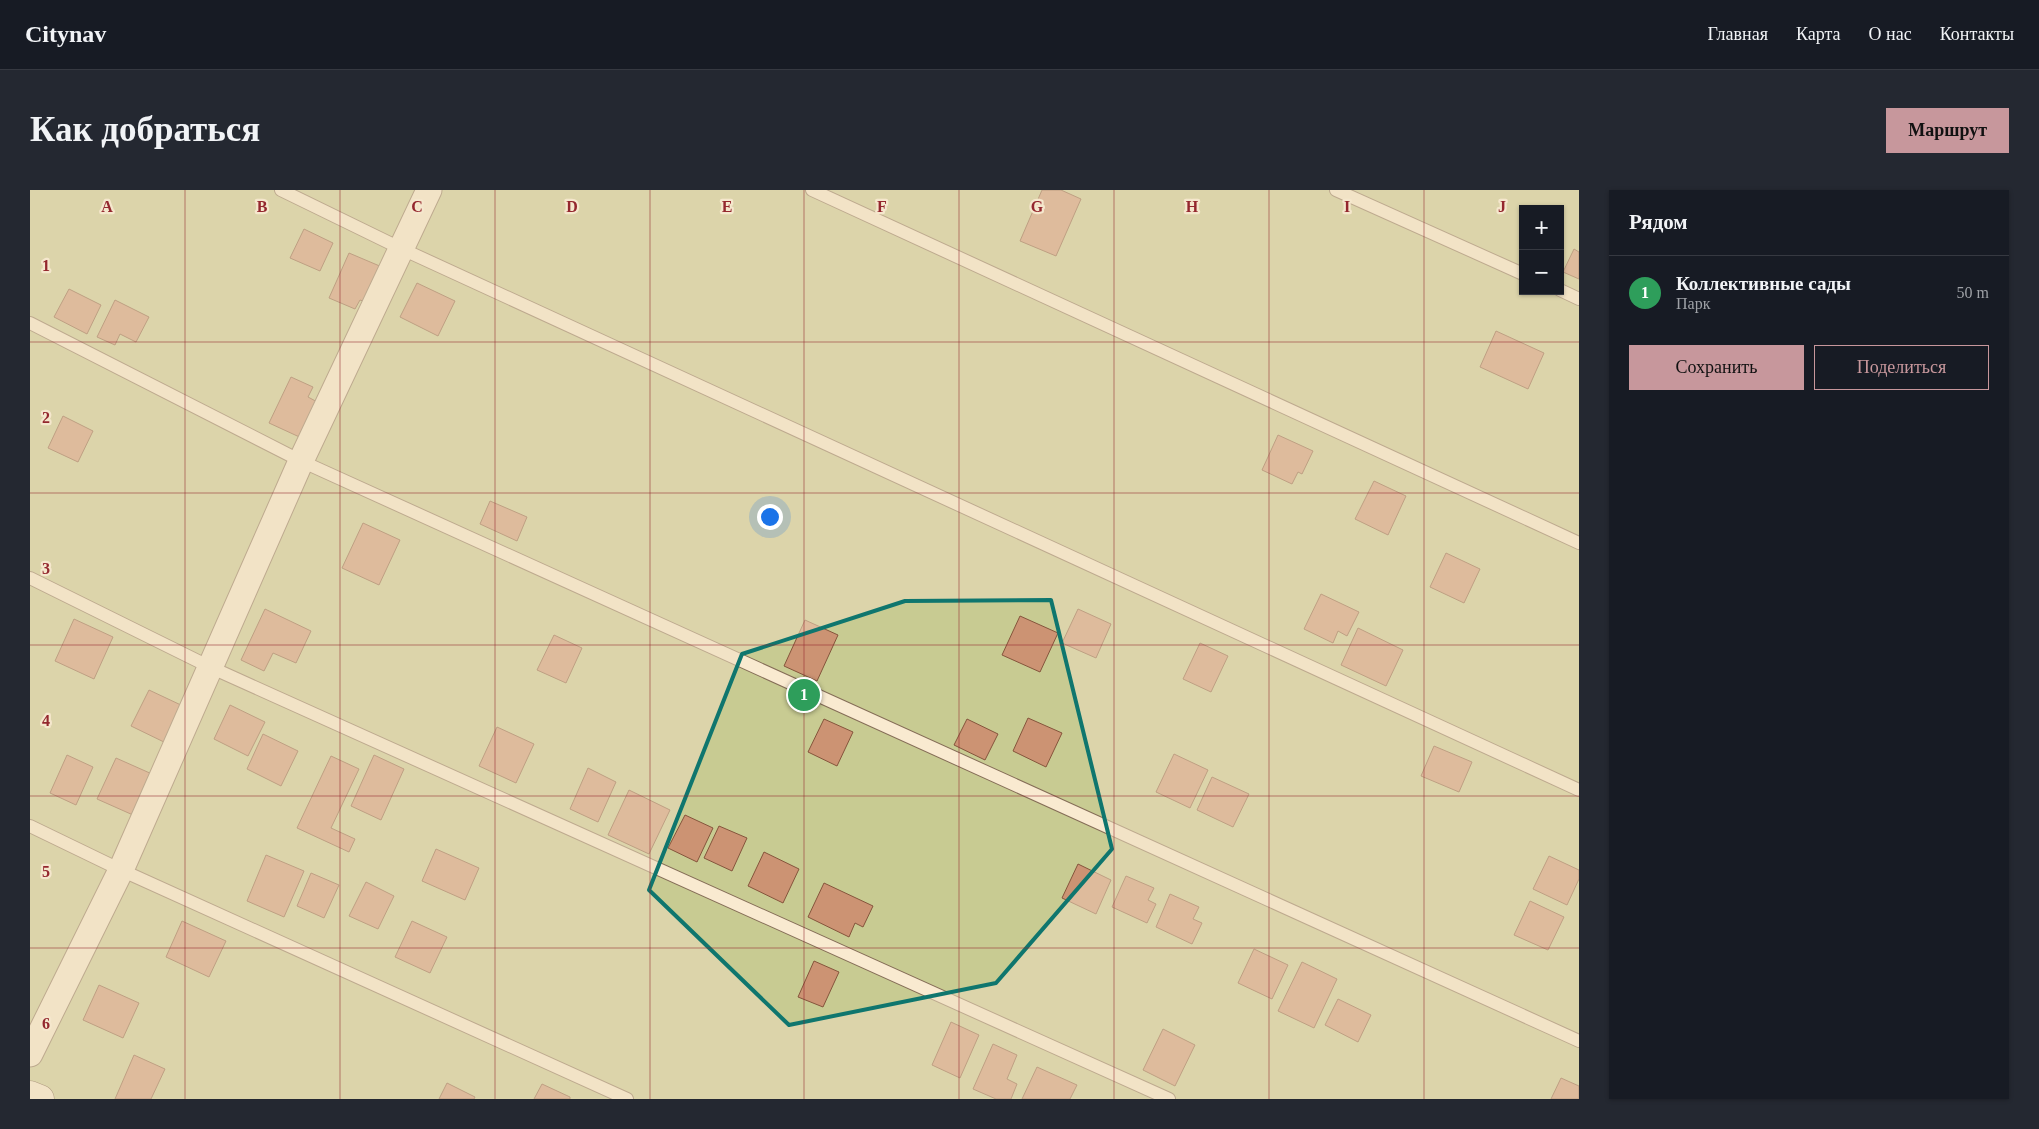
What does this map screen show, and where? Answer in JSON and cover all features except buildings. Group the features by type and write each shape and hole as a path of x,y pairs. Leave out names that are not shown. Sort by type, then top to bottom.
{"main road":[{"path":"30,1095 40,1099"}],"street":[{"path":"30,1054 121,870 301,461 428,190"}],"lane":[{"path":"282,190 402,249 1579,790"},
{"path":"812,190 1579,543"},
{"path":"1336,190 1519,272"},
{"path":"1564,292 1579,299"},
{"path":"30,323 301,461 1579,1041"},
{"path":"30,578 210,667 1169,1099"},
{"path":"30,826 121,870 626,1099"}],"highlighted area":[{"path":"1051,600 1112,849 996,983 789,1025 649,890 742,654 905,601"}],"green space":[{"path":"30,190 1579,190 1579,1099 30,1099"}],"place":[{"name":"Коллективные сады","path":"804,695"}]}
